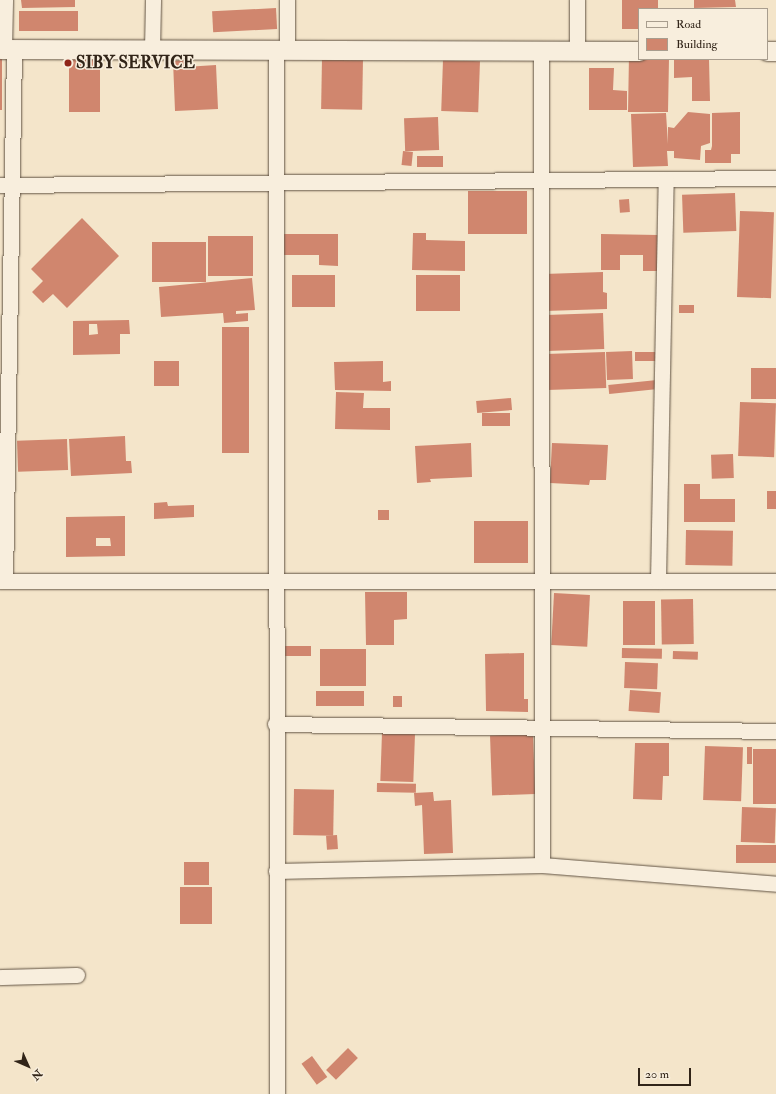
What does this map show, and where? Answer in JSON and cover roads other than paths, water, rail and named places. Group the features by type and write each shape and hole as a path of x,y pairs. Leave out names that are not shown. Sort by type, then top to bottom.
{"street":[{"path":"5,0 6,185 2,581 776,581"},
{"path":"152,49 153,0"},
{"path":"277,1094 275,183 281,50 287,0"},
{"path":"576,51 577,0"},
{"path":"6,49 638,51"},
{"path":"541,51 542,865"},
{"path":"6,185 776,178"},
{"path":"658,581 666,179"},
{"path":"275,724 776,731"},
{"path":"276,871 542,865 776,884"},
{"path":"0,977 76,975"}],"place":[{"name":"SIBY SERVICE","path":"68,63"}]}
